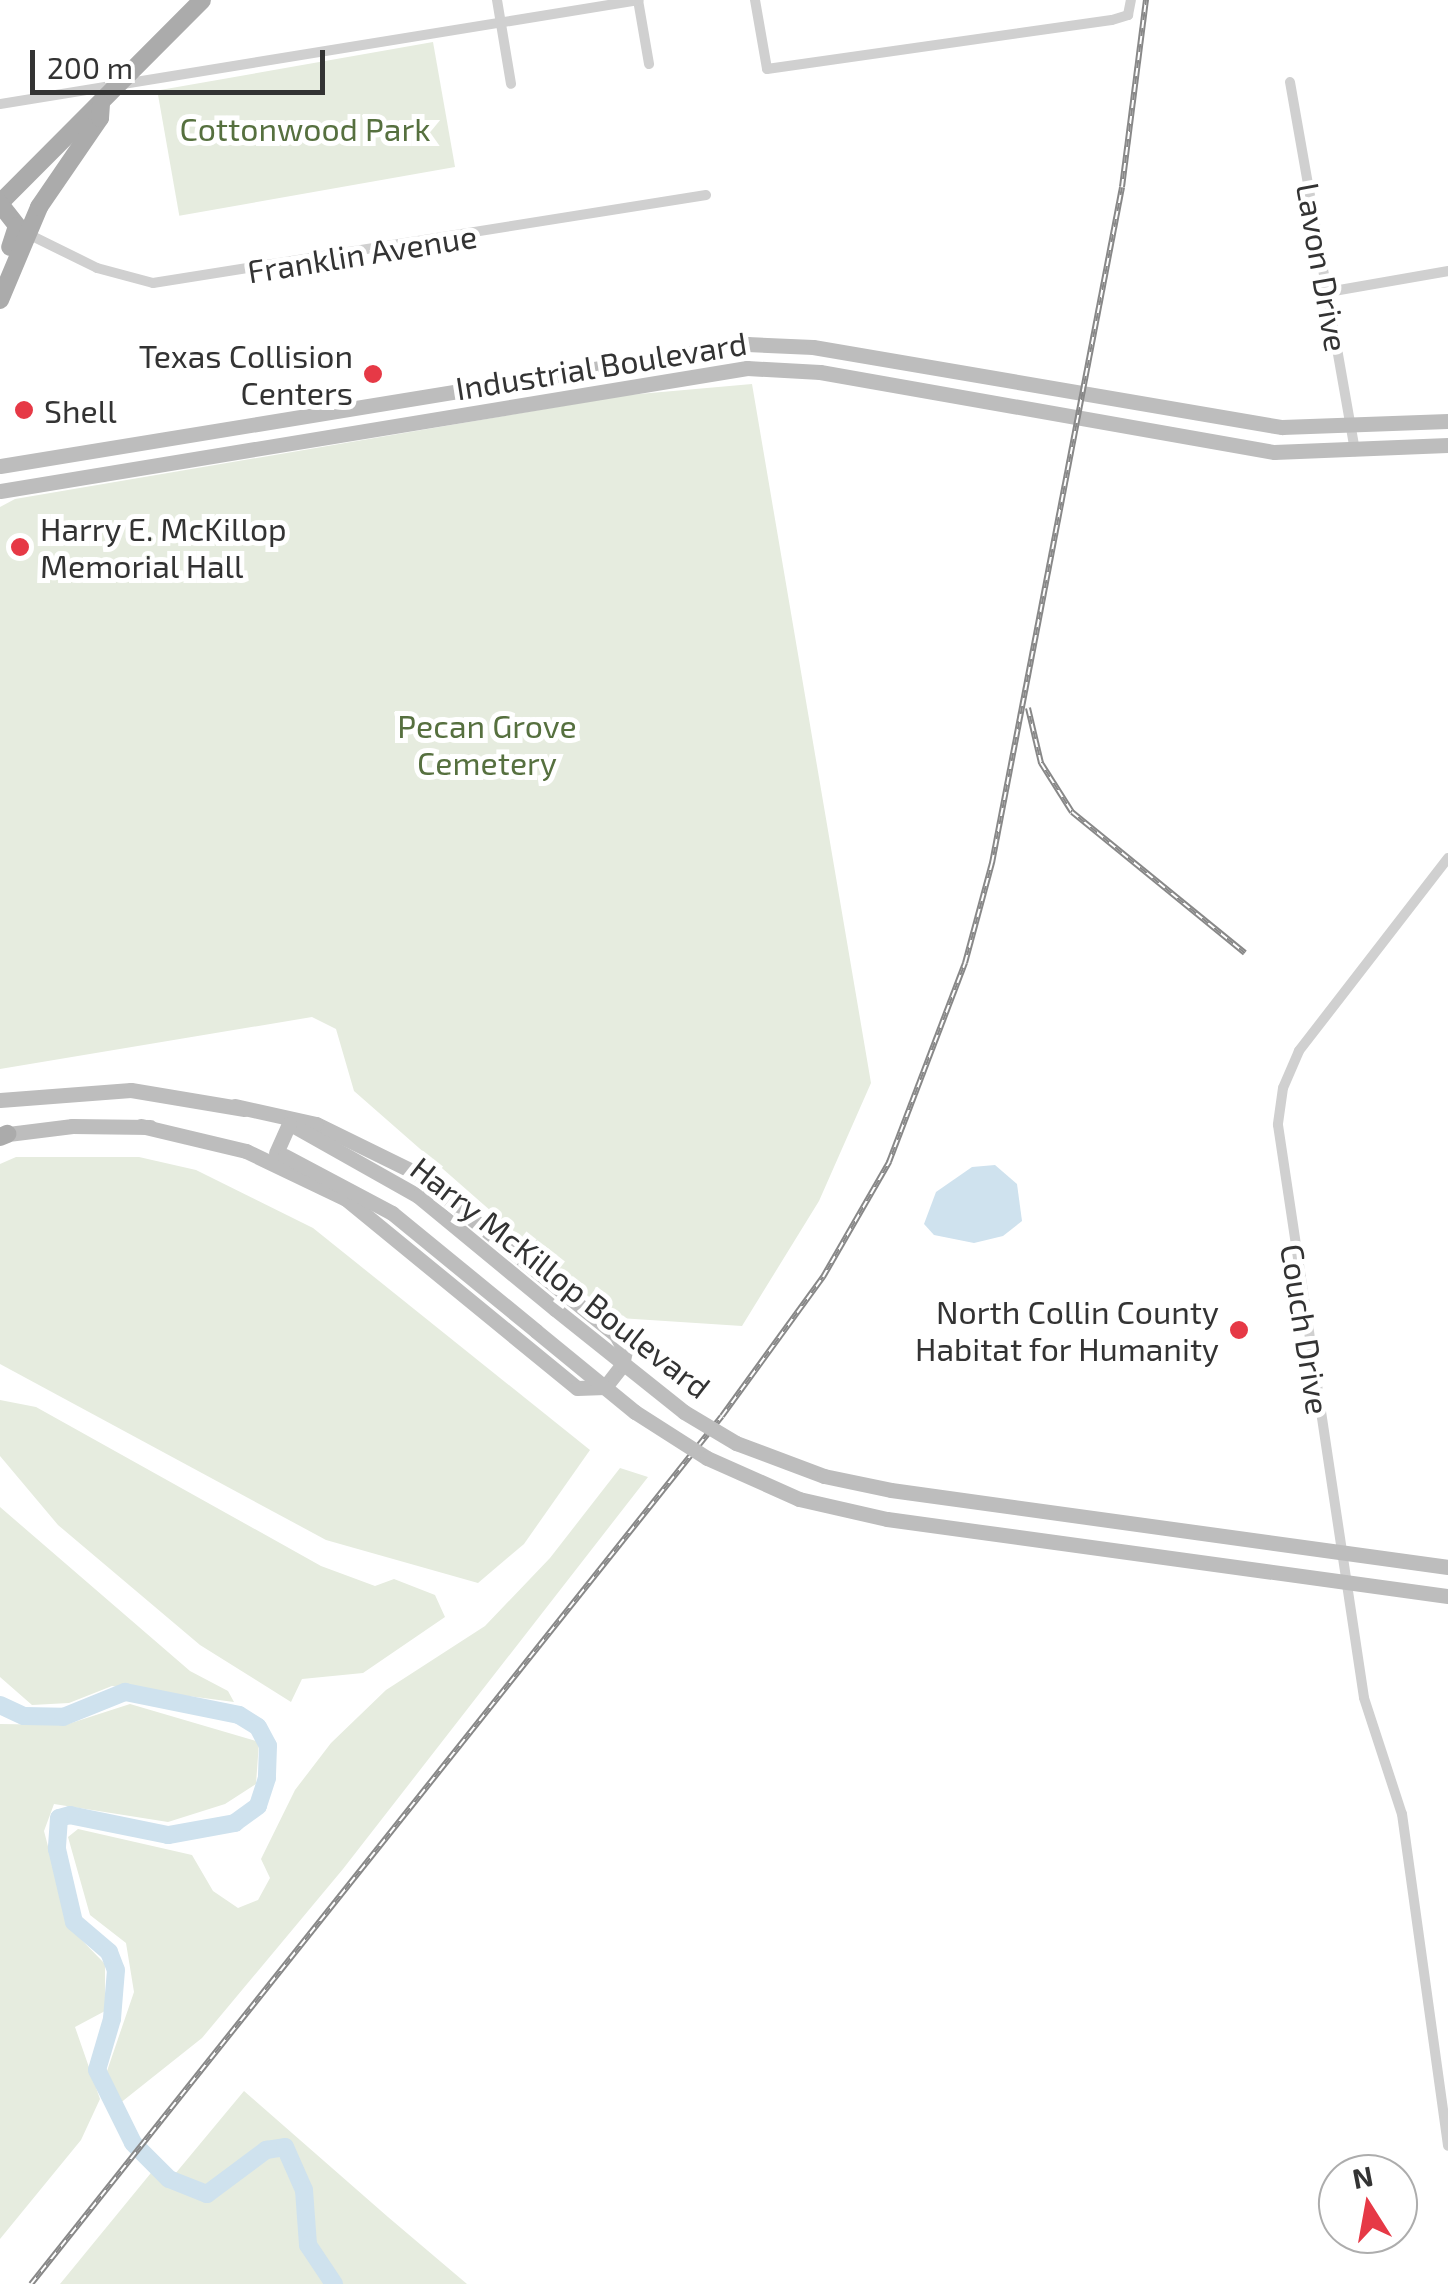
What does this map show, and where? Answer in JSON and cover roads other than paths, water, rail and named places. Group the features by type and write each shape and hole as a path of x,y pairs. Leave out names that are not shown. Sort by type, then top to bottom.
{"main road":[{"path":"0,271 17,230 0,204 27,169 86,110 102,104 202,0"},
{"path":"0,300 26,233 100,118 102,104"},
{"path":"0,176 27,169"},
{"name":"Industrial Boulevard","path":"0,466 747,344 813,347 1254,424 1350,428 1448,421"},
{"name":"Industrial Boulevard","path":"0,491 747,368 806,370 1274,452 1448,446"},
{"path":"932,368 932,393 955,389 1000,396 1017,383"},
{"path":"513,382 517,404"},
{"path":"483,387 486,410"},
{"path":"362,405 366,429"},
{"path":"290,417 295,441"},
{"name":"Harry McKillop Boulevard","path":"0,1100 131,1090 235,1106 289,1124 418,1196 684,1412 736,1443 812,1473 891,1490 1448,1567"},
{"path":"141,1126 246,1151 346,1199 583,1391 605,1387 622,1365 625,1351 616,1335 428,1182 316,1124 235,1106"},
{"path":"276,1153 289,1124"},
{"name":"Harry McKillop Boulevard","path":"2,1136 141,1126 276,1153 392,1213 635,1412 707,1458 789,1496 887,1519 1448,1596"}],"street":[{"path":"497,0 510,84"},
{"path":"0,104 638,0 649,64"},
{"path":"755,0 768,69 1128,15 1131,0"},
{"name":"Lavon Drive","path":"1290,82 1355,452"},
{"name":"Franklin Avenue","path":"26,233 132,282 153,284 706,195"},
{"path":"1328,292 1448,271"},
{"name":"Couch Drive","path":"1448,858 1299,1051 1280,1097 1282,1172 1340,1551 1368,1714 1407,1847 1448,2146"}],"water":[{"path":"995,1165 1017,1184 1022,1221 1003,1236 974,1243 934,1235 924,1224 936,1192 972,1167"}],"waterway":[{"path":"0,1705 24,1716 63,1717 125,1692 239,1715 258,1727 268,1746 267,1778 258,1806 235,1823 168,1835 70,1815 59,1818 57,1849 74,1922 109,1952 116,1970 112,2019 97,2070 133,2143 169,2179 207,2194 266,2150 285,2147 304,2190 308,2245 334,2284"}],"railway":[{"path":"31,2284 722,1416 823,1277 889,1162 965,963 992,863 1122,187 1146,0"},
{"path":"1028,708 1041,763 1072,812 1245,953"}],"place":[{"name":"Texas Collision Centers","path":"373,374"},
{"name":"Shell","path":"24,410"},
{"name":"Harry E. McKillop Memorial Hall","path":"20,547"},
{"name":"North Collin County Habitat for Humanity","path":"1239,1330"}],"park label":[{"name":"Cottonwood Park","path":"305,128"},
{"name":"Pecan Grove Cemetery","path":"487,744"}]}
